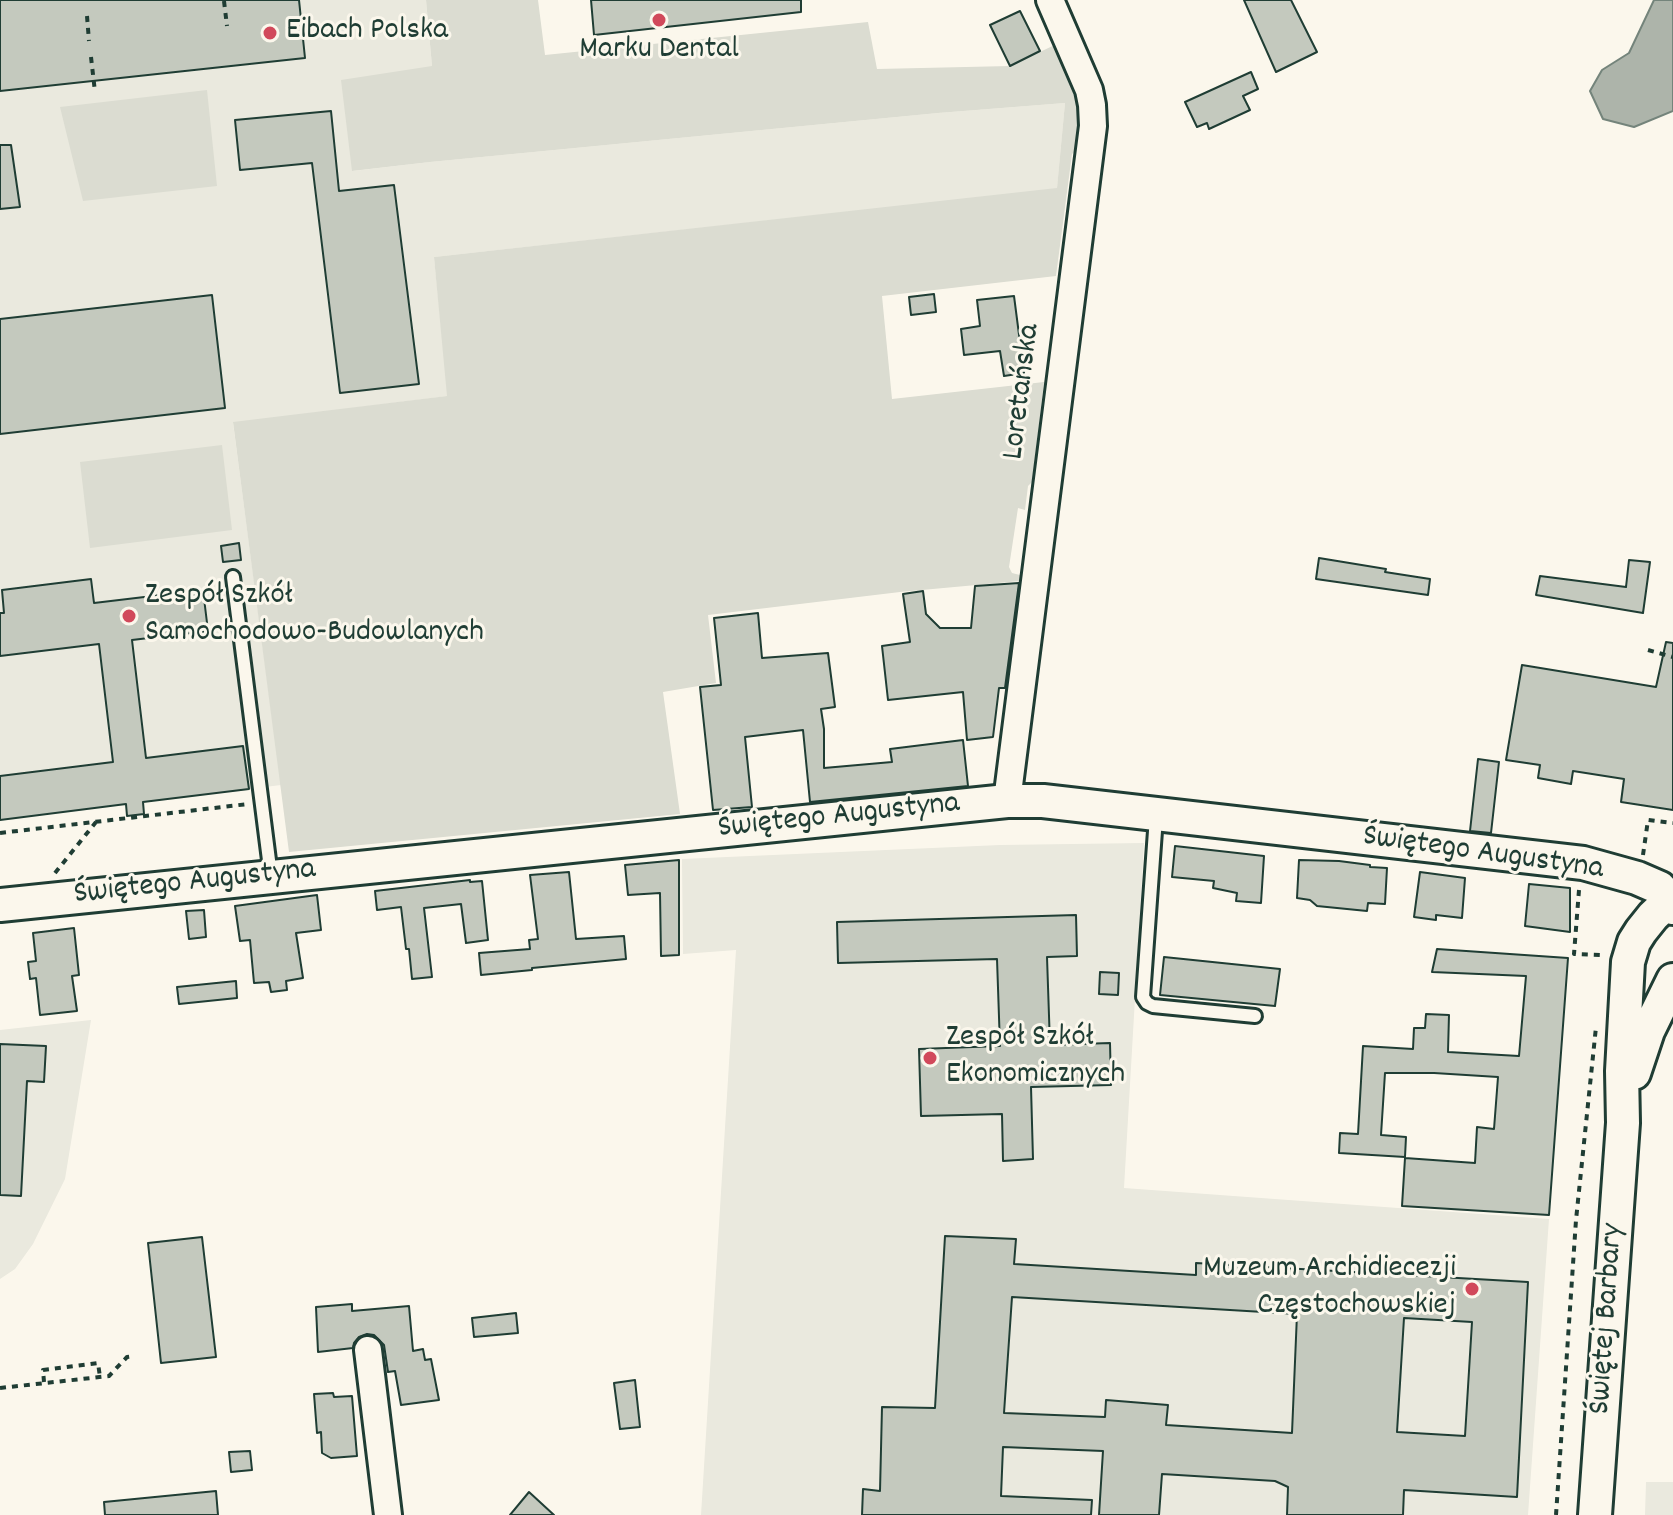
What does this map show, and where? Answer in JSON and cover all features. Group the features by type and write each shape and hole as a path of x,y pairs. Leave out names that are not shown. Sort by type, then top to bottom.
{"street":[{"name":"Loretańska","path":"1007,801 1093,126 1089,90 1057,2"},
{"name":"Świętego Augustyna","path":"0,905 1007,801 1043,801 1583,863 1642,880 1660,888 1671,902"},
{"name":"Świętej Barbary","path":"1595,1515 1623,1123 1622,1071 1628,962 1641,931 1671,902"},
{"name":"Świętej Barbary","path":"1623,1123 1634,1072 1648,1031 1673,980"},
{"path":"368,1350 388,1515"}],"lane":[{"path":"233,577 271,876"},
{"path":"1156,814 1143,997 1153,1006 1255,1016"}],"path":[{"path":"224,1 227,26"},
{"path":"87,16 89,41"},
{"path":"91,57 95,92"},
{"path":"1648,650 1673,657"},
{"path":"0,833 261,803"},
{"path":"68,875 52,877 96,822"},
{"path":"1578,884 1580,893 1574,954 1603,955"},
{"path":"1556,1515 1578,1205 1597,1013"},
{"path":"0,1388 109,1376 127,1357 134,1356"},
{"path":"45,1383 43,1370 98,1363 100,1377"}],"shaded area":[{"path":"0,0 426,0 432,66 353,171 1065,103 1057,189 434,257 448,396 233,423 281,785 143,802 144,814 127,816 125,804 0,820"},
{"path":"426,0 538,0 545,55 868,22 877,69 1010,66 1059,43 1083,99 1080,147 1072,154 1056,276 882,296 892,399 1044,382 1032,482 1028,486 1025,510 1018,508 1009,567 1012,573 1020,575 1020,581 708,615 716,683 663,692 680,814 289,852 233,422 447,396 434,257 1057,188 1065,103 352,171 341,80 432,66"},
{"path":"1654,0 1673,0 1673,111 1634,127 1603,119 1590,91 1602,70 1629,53"},
{"path":"207,90 217,186 83,201 60,107"},
{"path":"222,445 232,530 90,548 80,462"},
{"path":"1144,843 1124,1188 1549,1219 1528,1515 701,1515 736,950 683,954 682,859 1000,845"},
{"path":"91,1020 65,1179 33,1244 15,1269 0,1279 0,1030"},
{"path":"1646,1482 1673,1482 1673,1515 1645,1515"}],"building":[{"path":"0,0 299,0 305,58 0,91"},
{"name":"Marku Dental","path":"591,0 801,0 801,12 594,35"},
{"path":"1244,0 1291,0 1317,52 1276,72"},
{"path":"1020,11 1040,51 1010,66 990,25"},
{"path":"1251,72 1258,89 1243,96 1250,110 1209,129 1207,123 1197,127 1185,102"},
{"path":"331,111 339,191 394,185 419,384 340,393 312,163 240,170 235,120"},
{"path":"0,145 11,145 20,207 0,209"},
{"path":"934,294 936,312 911,315 909,297"},
{"path":"212,295 225,408 0,434 0,319"},
{"path":"1014,296 1024,373 1004,376 1000,351 964,355 961,329 980,326 977,300"},
{"path":"239,543 241,560 223,562 221,546"},
{"path":"1319,558 1430,579 1428,595 1316,579"},
{"path":"1629,560 1650,562 1643,613 1536,595 1540,576 1626,587"},
{"path":"91,579 94,603 203,590 208,631 132,640 146,758 243,746 249,789 143,802 144,814 127,816 126,804 0,820 0,776 113,762 99,644 0,656 0,613 4,613 2,590"},
{"path":"1019,583 1005,688 999,688 993,737 967,740 963,692 888,700 882,646 910,642 903,594 923,591 926,614 940,628 971,628 975,586"},
{"path":"758,613 762,658 828,653 835,707 821,709 824,768 892,762 890,749 963,740 968,786 810,802 803,730 745,737 752,807 713,810 700,687 721,685 714,618"},
{"path":"1666,642 1673,643 1673,810 1621,802 1624,779 1573,771 1571,784 1538,778 1540,765 1506,760 1522,665 1656,687"},
{"path":"1478,759 1499,762 1491,833 1470,831"},
{"path":"1175,846 1264,856 1261,903 1236,901 1237,893 1213,888 1214,881 1172,877"},
{"path":"679,860 679,955 661,956 660,893 628,895 625,865"},
{"path":"1299,860 1339,861 1387,868 1385,904 1368,903 1367,911 1317,906 1310,900 1297,898"},
{"path":"569,872 576,939 624,936 626,959 481,975 479,953 530,949 529,940 538,939 530,875"},
{"path":"1420,872 1465,878 1462,918 1436,915 1436,920 1414,917"},
{"path":"482,881 488,940 466,943 461,904 424,908 432,977 412,979 401,907 377,910 375,891"},
{"path":"1529,884 1570,888 1570,932 1525,926"},
{"path":"317,895 321,930 296,933 303,978 286,981 287,990 271,992 269,982 254,983 250,940 240,941 235,906"},
{"path":"204,910 206,937 189,939 186,911"},
{"path":"1076,915 1077,956 1047,957 1050,1045 1110,1043 1111,1085 1031,1087 1033,1159 1003,1161 1002,1114 921,1116 919,1049 1000,1046 997,959 838,963 837,922"},
{"path":"74,928 79,975 72,976 77,1011 40,1015 36,978 30,979 28,962 36,961 33,933"},
{"path":"1437,949 1568,958 1549,1215 1402,1206 1405,1158 1475,1163 1477,1127 1494,1129 1498,1077 1385,1073 1381,1135 1406,1137 1405,1157 1339,1153 1340,1133 1358,1134 1363,1046 1413,1049 1414,1028 1425,1028 1426,1014 1449,1015 1448,1052 1519,1056 1526,976 1432,972"},
{"path":"1164,957 1280,969 1275,1006 1160,995"},
{"path":"1100,972 1119,973 1118,995 1099,994"},
{"path":"236,981 237,998 179,1004 177,987"},
{"path":"0,1044 46,1046 44,1082 27,1081 21,1196 0,1195"},
{"path":"945,1236 1016,1239 1014,1264 1196,1275 1196,1263 1528,1282 1517,1497 1404,1490 1403,1515 1287,1515 1288,1487 1275,1481 1162,1474 1159,1515 1099,1515 1103,1451 1003,1447 1001,1496 1092,1500 1091,1515 862,1515 863,1489 880,1491 882,1407 935,1408","holes":["1012,1297 1297,1314 1292,1433 1166,1425 1168,1405 1106,1400 1105,1417 1004,1413","1404,1318 1472,1322 1465,1436 1397,1432"]},
{"path":"202,1237 216,1357 161,1363 148,1243"},
{"path":"352,1304 352,1311 409,1306 413,1351 423,1349 425,1360 431,1359 439,1400 401,1405 395,1371 388,1372 384,1345 374,1335 359,1337 353,1348 318,1352 316,1307"},
{"path":"516,1313 518,1333 474,1337 472,1318"},
{"path":"635,1380 640,1427 620,1429 614,1383"},
{"path":"333,1393 334,1397 352,1396 357,1456 331,1458 322,1453 314,1394"},
{"path":"250,1451 252,1470 231,1472 229,1452"},
{"path":"216,1491 218,1515 105,1515 104,1502"},
{"path":"529,1492 554,1515 510,1515"}],"place":[{"name":"Marku Dental","path":"659,20"},
{"name":"Eibach Polska","path":"270,33"},
{"name":"Zespół Szkół Samochodowo-Budowlanych","path":"129,616"},
{"name":"Zespół Szkół Ekonomicznych","path":"930,1058"},
{"name":"Muzeum Archidiecezji Częstochowskiej","path":"1472,1289"}]}
